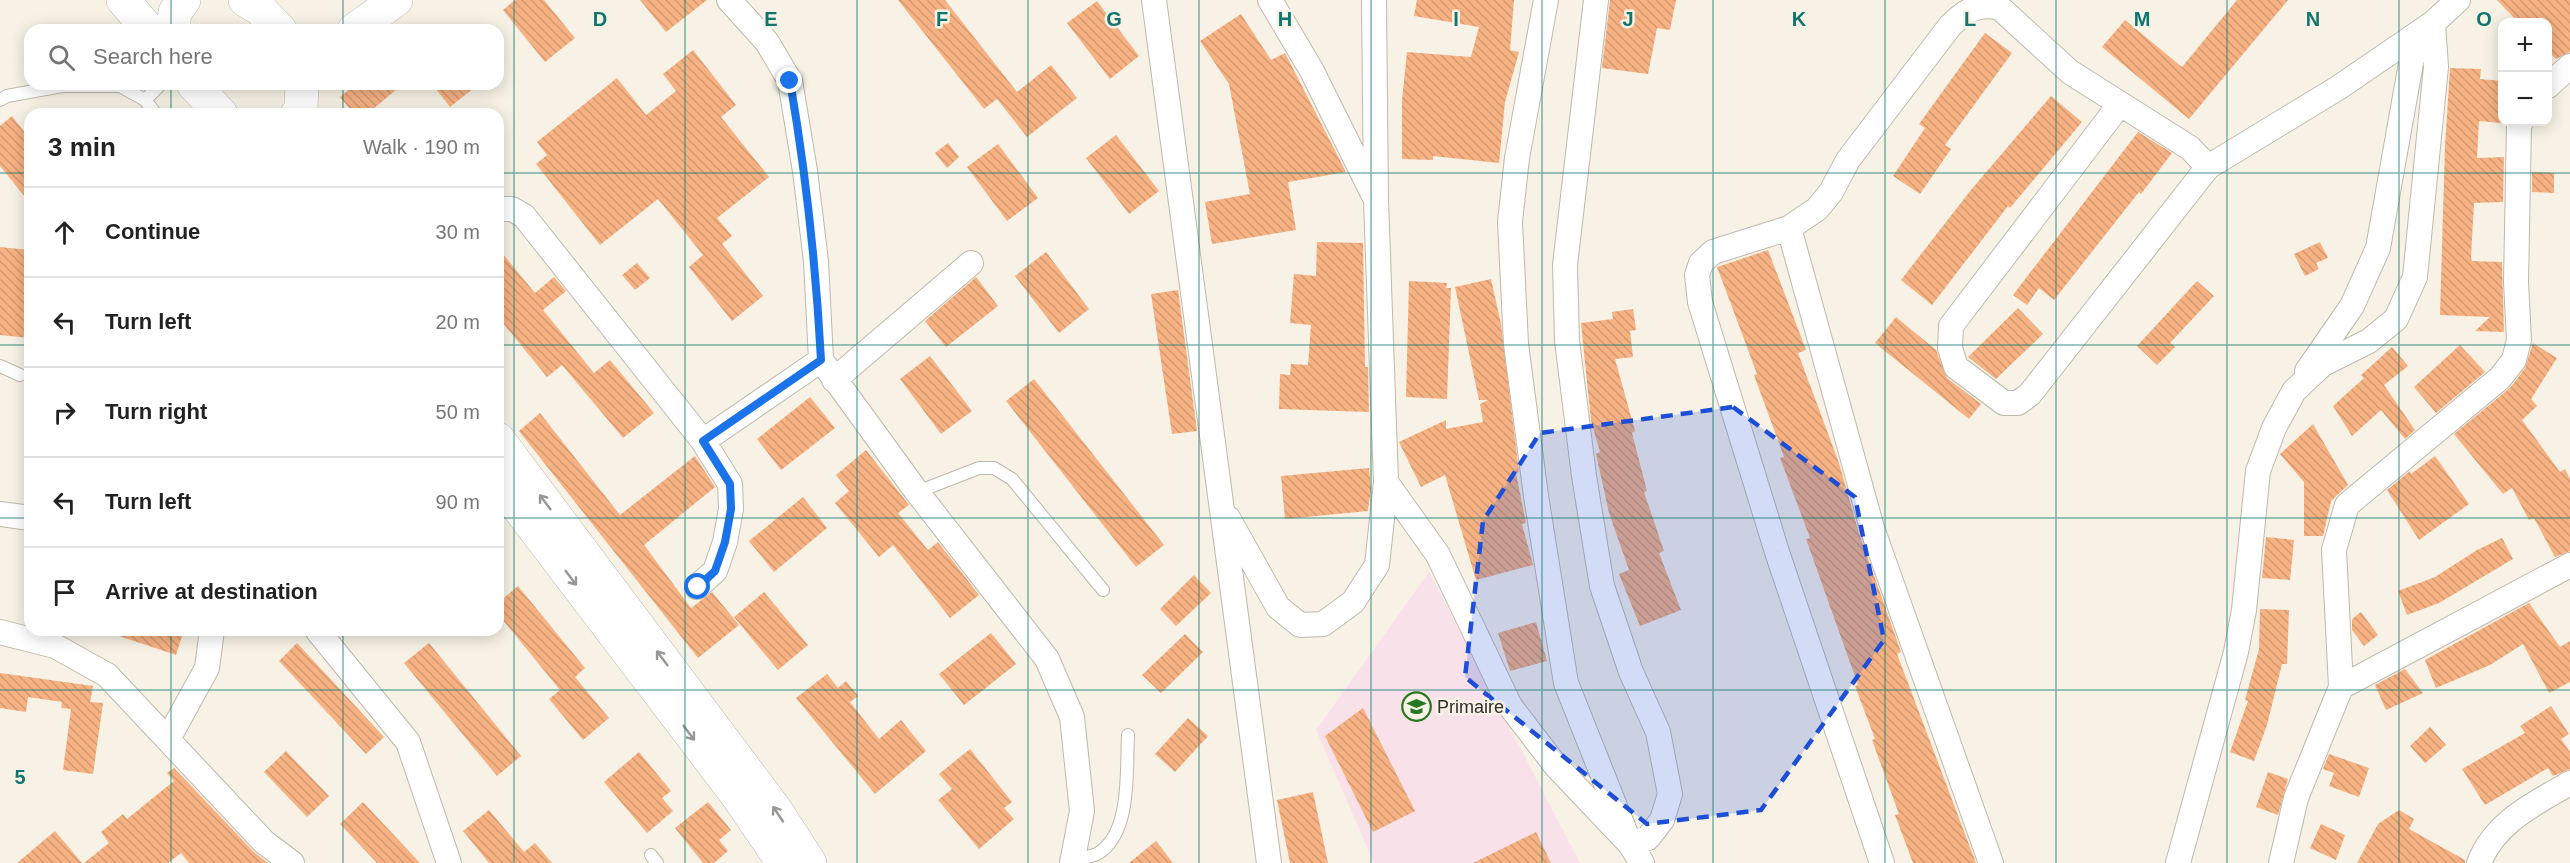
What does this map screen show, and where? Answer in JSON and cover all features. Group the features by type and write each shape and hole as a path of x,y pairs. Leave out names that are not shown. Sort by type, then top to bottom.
{"main road":[{"path":"123,0 144,24"},
{"path":"174,24 175,12 184,0"},
{"path":"245,0 260,9 274,24"},
{"path":"362,24 396,0"},
{"path":"198,90 214,108"},
{"path":"504,447 775,809 810,863"},
{"path":"504,489 739,798 783,863"}],"street":[{"path":"729,0 767,42 790,81 805,171 816,261 821,360 917,492 1047,658 1072,717 1082,811 1074,862"},
{"path":"1154,0 1269,863"},
{"path":"1270,0 1312,71 1376,200"},
{"path":"1221,503 1278,607 1300,625 1323,624 1353,602 1377,565 1386,482 1376,200 1374,0"},
{"path":"1546,0 1517,158 1510,222 1516,344 1566,683 1636,854"},
{"path":"1596,0 1565,265 1567,341 1584,476 1602,586 1631,672 1658,732 1670,794 1662,820 1636,854"},
{"path":"2120,104 1951,326 1950,348 1956,366 1988,393 2004,403 2019,403 2030,394 2208,166 2338,88 2425,29 2458,0"},
{"path":"1882,863 1777,552 1700,302 1697,275 1701,263 1713,252 1789,228 1817,209 1831,192 1848,160 1950,26 1962,14 1987,4 2000,8 2070,72 2190,148 2208,166"},
{"path":"2294,391 2323,364 2369,341 2396,319 2415,277 2436,67 2425,29"},
{"path":"2178,863 2236,652 2244,610 2258,471 2274,428 2294,391 2352,306 2378,248 2425,29"},
{"path":"2552,82 2570,66"},
{"path":"2281,863 2296,798 2341,687 2334,550 2347,506 2500,378 2514,360 2519,340 2516,282 2519,126"},
{"path":"504,209 512,209 524,216 703,441 730,484 731,509 725,542 715,571 698,587"},
{"path":"1789,228 1872,528 1991,863"},
{"path":"834,380 970,263"},
{"path":"703,441 821,360"},
{"path":"1386,482 1438,555 1510,706 1556,766 1636,854"},
{"path":"0,514 24,517"},
{"path":"2341,687 2570,565"},
{"path":"0,632 55,646 107,675 264,842 292,863"},
{"path":"168,739 207,668 211,636"},
{"path":"322,636 408,742 449,863"},
{"path":"2479,863 2485,849 2501,827 2525,809 2570,783"}],"lane":[{"path":"0,100 7,96 40,90"},
{"path":"127,90 145,100 151,108"},
{"path":"145,100 154,90"},
{"path":"0,366 20,375"},
{"path":"917,492 979,468 994,468 1012,479 1104,590"},
{"path":"1074,862 1096,854 1111,842 1124,811 1128,735"}],"highlighted area":[{"path":"1733,407 1855,497 1884,640 1761,810 1647,824 1465,677 1483,521 1540,433"}],"shaded area":[{"name":"Primaire","path":"1429,572 1580,863 1374,863 1316,730"}],"building":[{"path":"515,0 544,0 575,38 545,62 503,10"},
{"path":"640,0 707,0 666,32"},
{"path":"898,0 945,0 1017,92 1051,65 1077,98 1027,137 997,99 984,109"},
{"path":"1417,0 1514,0 1510,50 1519,52 1505,102 1499,163 1433,156 1433,160 1402,159 1402,100 1407,52 1471,57 1479,27 1414,16"},
{"path":"1610,0 1676,0 1670,30 1657,28 1648,74 1602,68"},
{"path":"2237,0 2288,0 2189,119 2102,47 2125,20 2182,67"},
{"path":"2497,0 2570,0 2570,52 2556,59 2552,55 2552,18 2514,18"},
{"path":"1097,1 1139,56 1110,79 1067,23"},
{"path":"1241,14 1271,60 1285,53 1346,172 1288,182 1296,230 1212,244 1205,202 1250,194 1229,84 1200,41"},
{"path":"1985,33 2012,53 1945,145 1951,149 1920,194 1893,176 1925,128 1919,124"},
{"path":"693,50 736,105 721,117 769,177 717,218 732,236 722,244 763,296 732,321 689,267 703,255 658,199 600,245 536,164 547,155 537,142 617,78 646,115 676,91 663,74"},
{"path":"2450,68 2481,69 2480,79 2498,81 2498,123 2479,121 2477,158 2504,157 2503,202 2474,203 2471,257 2472,261 2502,262 2504,332 2475,331 2490,317 2440,315 2445,146"},
{"path":"349,90 396,90 374,108 349,108 340,97"},
{"path":"437,90 471,90 450,107"},
{"path":"2051,96 2082,122 2010,208 2008,206 1932,305 1901,280 1971,190"},
{"path":"12,116 24,131 24,196 0,166 0,126"},
{"path":"2138,132 2172,153 2054,300 2039,288 2027,305 2013,295"},
{"path":"1116,135 1159,191 1129,214 1086,158"},
{"path":"948,143 959,157 947,168 935,153"},
{"path":"998,144 1038,198 1007,221 967,167"},
{"path":"2532,172 2554,173 2554,193 2532,192"},
{"path":"1317,242 1363,243 1365,367 1368,367 1369,412 1279,409 1280,374 1290,375 1291,364 1308,365 1311,325 1290,323 1294,274 1316,276"},
{"path":"2320,242 2328,258 2316,263 2319,269 2305,276 2294,254"},
{"path":"0,247 24,249 24,337 0,335"},
{"path":"1768,250 1806,350 1798,353 1839,463 1859,533 1901,652 1897,654 1976,863 1913,863 1895,815 1899,814 1872,740 1875,739 1855,686 1858,685 1806,539 1810,538 1780,458 1784,457 1754,375 1757,374 1717,267"},
{"path":"1046,252 1089,309 1059,333 1015,276"},
{"path":"504,255 535,293 554,277 566,291 543,310 594,373 610,360 654,413 623,438 562,365 547,377 504,324"},
{"path":"637,263 650,278 635,290 622,275"},
{"path":"976,277 998,306 946,347 925,321"},
{"path":"1491,279 1501,324 1519,472 1516,473 1526,523 1522,524 1533,565 1476,580 1445,475 1421,487 1399,442 1446,420 1446,429 1483,422 1480,404 1488,400 1479,400 1455,287"},
{"path":"1409,281 1447,283 1446,288 1451,288 1447,399 1406,397"},
{"path":"2197,281 2214,296 2170,343 2175,347 2157,365 2137,346"},
{"path":"1178,290 1197,431 1172,434 1151,294"},
{"path":"2018,308 2043,334 1996,379 1968,357"},
{"path":"1633,309 1636,330 1630,331 1633,357 1615,359 1635,431 1632,433 1647,491 1644,492 1664,551 1659,553 1681,610 1640,626 1619,574 1629,570 1609,513 1596,454 1600,452 1591,421 1581,323 1613,319 1612,312"},
{"path":"1896,317 1936,350 1947,378 1981,404 1969,419 1875,343"},
{"path":"2533,343 2557,358 2531,399 2537,406 2522,420 2560,472 2565,469 2570,479 2570,551 2555,557 2534,518 2529,520 2512,488 2503,494 2454,434 2511,387 2525,368"},
{"path":"2460,345 2485,372 2436,413 2414,387"},
{"path":"2392,347 2408,366 2384,385 2415,430 2405,439 2381,410 2352,436 2333,406 2364,378 2361,375"},
{"path":"930,356 972,411 941,434 900,379"},
{"path":"1034,379 1164,545 1136,567 1006,401"},
{"path":"810,397 835,428 781,470 757,439"},
{"path":"540,413 620,515 695,456 715,487 644,545 691,608 712,592 739,625 698,658 519,431"},
{"path":"2313,424 2348,485 2331,501 2323,536 2304,536 2304,482 2280,454"},
{"path":"866,450 909,505 898,513 928,550 938,542 979,595 950,618 893,545 879,557 835,503 849,491 836,475"},
{"path":"2435,456 2469,504 2419,540 2387,490 2410,471 2411,474"},
{"path":"1369,468 1371,489 1368,511 1285,519 1281,476"},
{"path":"803,497 827,528 774,572 749,541"},
{"path":"2266,537 2294,540 2290,580 2262,578"},
{"path":"2502,538 2513,559 2439,603 2407,615 2398,591 2435,577 2477,550"},
{"path":"1194,575 1211,593 1176,626 1160,609"},
{"path":"518,586 585,668 575,677 609,718 583,740 549,699 560,690 504,621 504,598"},
{"path":"764,592 808,645 778,670 734,617"},
{"path":"2529,603 2560,647 2570,641 2570,682 2549,693 2523,644 2490,665 2436,688 2425,660"},
{"path":"2260,609 2289,610 2287,664 2282,664 2267,725 2254,761 2230,752 2248,701 2245,700 2259,649"},
{"path":"2361,612 2378,635 2364,646 2352,630 2352,619"},
{"path":"1536,622 1547,661 1510,671 1498,633"},
{"path":"991,633 1016,664 964,705 939,674"},
{"path":"1185,634 1203,652 1161,693 1142,675"},
{"path":"119,636 182,636 176,655"},
{"path":"297,643 384,737 366,754 279,661"},
{"path":"429,643 521,756 497,776 404,663"},
{"path":"2405,669 2423,693 2386,710 2375,685"},
{"path":"0,673 93,686 90,702 103,703 93,774 63,770 71,709 61,708 62,702 28,697 26,712 0,708"},
{"path":"827,674 838,688 846,681 858,696 850,702 879,739 901,720 926,751 875,794 796,698"},
{"path":"2551,706 2569,734 2561,739 2570,752 2570,769 2553,776 2548,768 2485,805 2462,769 2525,733 2520,726"},
{"path":"1363,708 1415,811 1373,832 1325,736"},
{"path":"1188,718 1208,736 1175,772 1155,754"},
{"path":"2430,727 2446,745 2425,763 2410,746"},
{"path":"970,749 1012,802 1004,808 1014,819 979,849 938,800 952,789 939,774"},
{"path":"286,751 329,796 307,817 264,772"},
{"path":"639,752 671,791 662,798 673,811 647,833 604,782"},
{"path":"2329,754 2369,768 2359,797 2329,786 2334,773 2323,769"},
{"path":"174,768 254,852 268,863 189,863 181,853 168,863 84,863 109,843 101,832 123,814 127,819 174,781 167,773"},
{"path":"2268,772 2288,779 2278,815 2256,807"},
{"path":"1313,792 1328,863 1290,863 1277,800"},
{"path":"363,802 420,863 377,863 340,824"},
{"path":"708,802 731,830 719,840 728,851 714,863 703,863 675,828"},
{"path":"489,810 524,852 535,843 552,863 489,863 463,831"},
{"path":"2399,810 2414,819 2409,829 2465,860 2465,863 2357,863 2378,824"},
{"path":"2321,824 2345,835 2336,860 2310,848"},
{"path":"55,831 82,863 17,863"},
{"path":"1536,832 1551,863 1473,863"},
{"path":"1156,841 1173,863 1129,863"}],"place":[{"name":"Primaire","path":"1416,707"}],"route":[{"path":"698,587 715,571 725,542 731,509 730,484 703,441 821,360 816,261 805,171 790,81"}]}
